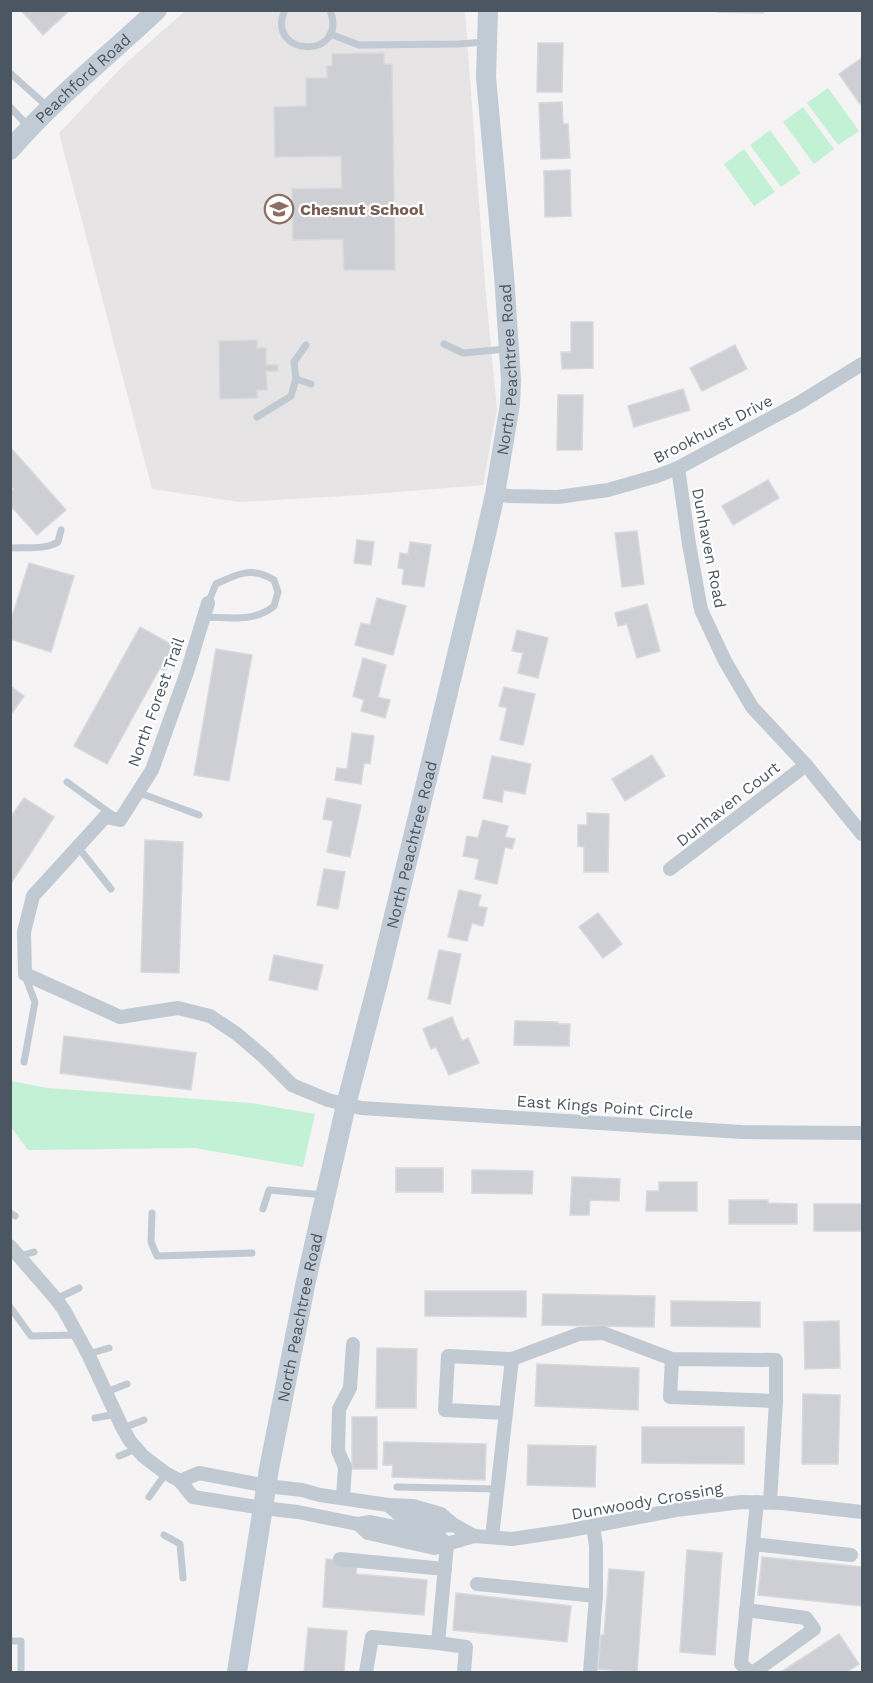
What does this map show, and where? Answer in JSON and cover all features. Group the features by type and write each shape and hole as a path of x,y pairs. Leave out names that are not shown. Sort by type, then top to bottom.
{"street":[{"name":"Peachford Road","path":"10,150 30,128 157,10"},
{"name":"North Peachtree Road","path":"237,1672 263,1508 306,1281 346,1105 483,547 495,494 510,405 509,349 486,77 488,10"},
{"name":"Brookhurst Drive","path":"495,494 558,497 608,490 657,476 678,468 799,404 862,364"},
{"name":"Dunhaven Road","path":"678,468 701,610 725,661 752,707 806,765 862,834"},
{"name":"North Forest Trail","path":"120,820 152,770 187,672 208,603"},
{"name":"Dunhaven Court","path":"670,869 806,765"},
{"path":"120,820 105,818 33,896 24,932 18,974 120,1017 178,1008 210,1016 237,1034 292,1085 346,1105"},
{"name":"East Kings Point Circle","path":"346,1105 361,1108 742,1132 862,1133"},
{"name":"Dunwoody Crossing","path":"15,1251 56,1299 78,1335 130,1441 143,1456 180,1481 193,1497 298,1512 358,1524 368,1533 434,1548 474,1536 512,1539 710,1505 764,1502 862,1512"},
{"path":"506,1413 445,1410 448,1356 512,1359 579,1334 603,1333 672,1359 776,1360 776,1401 764,1502 753,1544 746,1610 741,1664 752,1672 814,1629 806,1618 746,1610"},
{"path":"343,1498 345,1467 338,1451 339,1409 350,1388 353,1344"},
{"path":"492,1537 512,1359"},
{"path":"672,1359 669,1397 776,1401"},
{"name":"Dunwoody Crossing","path":"180,1481 199,1473 388,1505 402,1518 442,1526 454,1525 474,1536"},
{"path":"590,1672 596,1596 596,1546 593,1526"},
{"path":"438,1643 447,1544"},
{"path":"753,1544 851,1555"},
{"path":"340,1559 445,1569"},
{"path":"477,1584 596,1596"},
{"path":"366,1672 372,1637 466,1647 464,1672"}],"lane":[{"path":"285,10 281,24 283,32 294,45 302,48 318,46 325,41 333,26 330,10"},
{"path":"330,34 359,45 487,42"},
{"path":"10,73 50,109"},
{"path":"10,81 19,81"},
{"path":"10,107 30,128"},
{"path":"444,344 463,353 509,349"},
{"path":"257,417 291,396 296,379 294,362 306,345"},
{"path":"296,379 311,384"},
{"path":"10,548 54,545 58,542 61,530"},
{"path":"203,617 249,618 261,614 274,606 278,592 274,580 264,574 250,572 233,576 216,584 208,603"},
{"path":"67,782 120,820"},
{"path":"137,792 199,815"},
{"path":"78,847 111,889"},
{"path":"18,974 34,1002 24,1062"},
{"path":"263,1209 268,1190 326,1196"},
{"path":"152,1213 151,1242 157,1257 252,1253"},
{"path":"15,1251 34,1252"},
{"path":"56,1299 79,1288"},
{"path":"10,1307 31,1336 78,1335"},
{"path":"88,1354 109,1348"},
{"path":"106,1392 127,1384"},
{"path":"95,1418 116,1414"},
{"path":"123,1428 144,1420"},
{"path":"119,1456 136,1449"},
{"path":"149,1497 166,1473"},
{"path":"398,1487 498,1489"},
{"path":"164,1535 180,1544 183,1578"},
{"path":"10,1641 21,1641 21,1672"}],"shaded area":[{"name":"Chesnut School","path":"185,11 465,11 485,284 497,409 483,485 239,502 152,489 59,133 124,65"}],"green space":[{"path":"828,88 859,131 838,145 807,103"},
{"path":"803,107 834,149 814,164 783,122"},
{"path":"770,130 801,173 781,187 750,145"},
{"path":"744,149 775,192 754,206 724,164"},
{"path":"11,1081 47,1088 251,1103 315,1114 303,1167 195,1148 28,1150 11,1127"}],"building":[{"path":"21,10 70,10 43,35"},
{"path":"718,10 763,10 763,13 718,12"},
{"path":"538,43 563,43 562,92 537,92"},
{"path":"384,53 384,64 392,64 395,270 344,270 343,239 293,240 292,189 342,188 341,156 275,157 274,107 306,106 306,78 327,78 327,66 332,66 332,54"},
{"path":"862,58 862,102 860,104 839,74"},
{"path":"562,102 563,124 568,124 570,158 541,159 539,103"},
{"path":"570,170 571,216 545,217 544,171"},
{"path":"571,322 593,322 593,368 562,369 561,352 571,352"},
{"path":"257,340 257,348 266,348 266,365 278,365 278,371 266,371 267,390 257,390 257,398 220,399 219,341"},
{"path":"735,345 747,369 702,391 690,368"},
{"path":"683,389 690,410 634,427 628,406"},
{"path":"558,395 583,395 582,450 557,450"},
{"path":"10,447 66,510 37,535 10,505 10,492 14,489 10,486"},
{"path":"768,480 779,498 733,525 722,506"},
{"path":"637,531 644,584 622,587 615,533"},
{"path":"357,540 374,542 371,565 354,563"},
{"path":"410,542 431,545 424,587 402,584 404,569 398,568 400,553 408,554"},
{"path":"29,563 74,576 51,652 10,639 10,623"},
{"path":"377,598 406,606 393,655 355,645 361,623 370,625"},
{"path":"647,604 660,651 637,658 627,624 618,626 615,613"},
{"path":"140,627 178,648 165,671 160,668 107,764 74,746"},
{"path":"517,630 548,638 538,678 518,673 523,653 512,651"},
{"path":"216,649 252,655 229,781 194,775"},
{"path":"363,658 386,665 378,697 390,700 385,718 361,711 364,700 353,696"},
{"path":"10,686 24,696 10,716"},
{"path":"504,687 535,694 523,745 500,740 507,708 499,706"},
{"path":"352,733 374,736 370,764 364,763 361,784 335,780 337,768 347,769"},
{"path":"652,755 665,776 625,801 612,779"},
{"path":"492,756 531,764 525,794 504,790 502,802 483,798"},
{"path":"24,798 54,817 10,885 10,818"},
{"path":"327,798 361,805 350,857 327,852 333,821 323,819"},
{"path":"587,813 609,814 608,872 584,872 584,847 578,846 578,825 587,825"},
{"path":"483,820 508,826 505,837 515,839 512,849 505,847 497,884 475,879 479,859 463,856 467,836 478,838"},
{"path":"145,840 183,842 179,973 141,972"},
{"path":"324,869 345,872 338,909 317,905"},
{"path":"459,890 481,895 478,906 487,908 483,926 472,923 467,941 448,937"},
{"path":"598,913 622,944 603,958 579,927"},
{"path":"439,950 461,954 450,1004 428,999"},
{"path":"274,955 323,965 317,990 269,980"},
{"path":"452,1017 462,1041 468,1038 479,1063 449,1075 436,1047 431,1049 423,1029"},
{"path":"515,1021 570,1024 569,1046 514,1045"},
{"path":"64,1036 196,1053 191,1090 60,1073"},
{"path":"396,1168 443,1168 443,1192 396,1192"},
{"path":"472,1170 533,1171 532,1194 472,1193"},
{"path":"572,1177 620,1179 619,1201 590,1200 589,1215 570,1215"},
{"path":"659,1182 697,1182 697,1211 646,1211 647,1191 659,1191"},
{"path":"729,1200 768,1200 768,1203 797,1204 797,1224 729,1224"},
{"path":"814,1204 862,1204 862,1231 814,1231"},
{"path":"425,1291 526,1291 526,1317 425,1316"},
{"path":"543,1294 655,1296 654,1327 542,1325"},
{"path":"671,1301 760,1302 760,1327 671,1326"},
{"path":"839,1321 840,1368 805,1369 804,1322"},
{"path":"377,1348 417,1349 416,1408 376,1408"},
{"path":"537,1364 639,1368 638,1410 535,1406"},
{"path":"803,1394 840,1395 838,1464 802,1464"},
{"path":"352,1417 377,1417 377,1469 352,1469"},
{"path":"642,1427 744,1427 744,1464 642,1463"},
{"path":"384,1442 486,1444 485,1480 392,1477 393,1465 383,1465"},
{"path":"528,1445 596,1446 595,1487 527,1485"},
{"path":"687,1550 722,1553 715,1655 680,1652"},
{"path":"762,1557 862,1567 862,1606 758,1595"},
{"path":"326,1559 357,1562 356,1574 427,1580 424,1615 323,1607"},
{"path":"609,1569 644,1572 637,1672 598,1669 601,1635 604,1635"},
{"path":"456,1593 571,1606 567,1642 453,1630"},
{"path":"308,1628 347,1631 344,1672 304,1672"},
{"path":"839,1634 859,1664 847,1672 781,1672"}],"place":[{"name":"Chesnut School","path":"279,209"}]}
